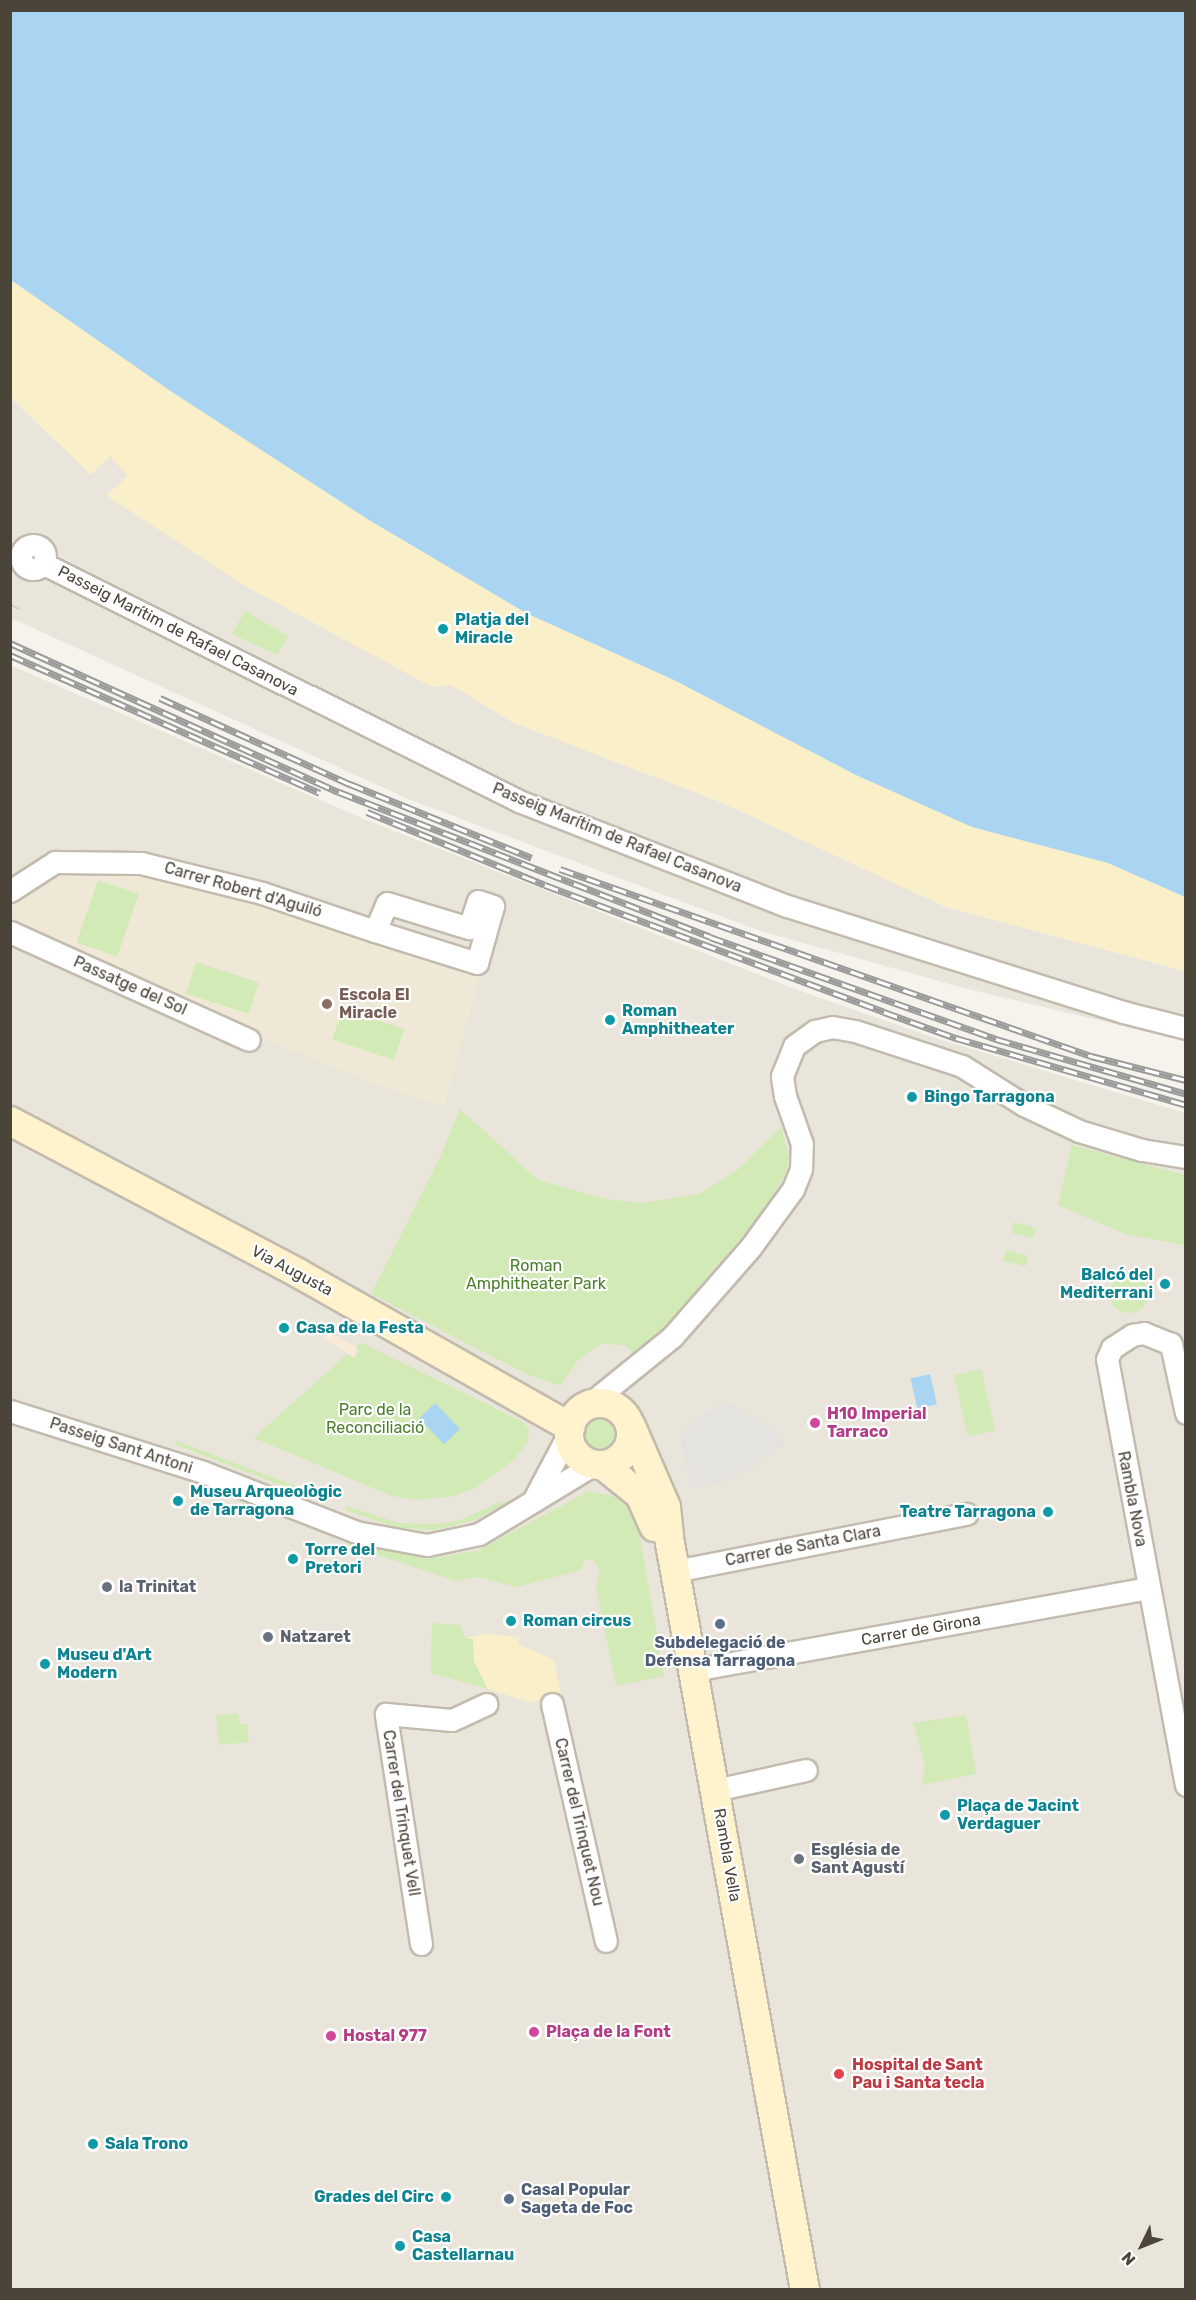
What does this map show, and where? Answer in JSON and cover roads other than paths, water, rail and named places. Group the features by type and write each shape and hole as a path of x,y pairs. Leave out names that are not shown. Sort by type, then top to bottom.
{"main road":[{"name":"Via Augusta","path":"10,1121 298,1273 569,1430"},
{"path":"609,1404 626,1416 631,1426 632,1437 623,1457 598,1466 575,1454 569,1430 579,1411 588,1405 609,1404"},
{"name":"Rambla Vella","path":"631,1426 666,1507 675,1571 805,2289"},
{"name":"Rambla Vella","path":"598,1466 640,1495 653,1521 792,2289"}],"street":[{"name":"Passeig Marítim de Rafael Casanova","path":"17,547 39,546 45,554 44,564 519,801 787,906 1123,1012 1185,1028"},
{"name":"Carrer Robert d'Aguiló","path":"10,891 55,862 141,863 262,893 375,931 477,963 493,906 478,901 469,928 387,903 375,931"},
{"name":"Passatge del Sol","path":"10,932 249,1040"},
{"path":"588,1405 672,1337 768,1226 801,1170 798,1130 782,1086 784,1065 802,1038 831,1027 962,1066 1055,1121 1123,1145 1185,1157"},
{"name":"Rambla Nova","path":"1185,1413 1171,1344 1144,1333 1132,1335 1112,1348 1107,1359 1185,1785"},
{"name":"Passeig Sant Antoni","path":"10,1411 203,1472 356,1532 427,1545 479,1534 598,1466"},
{"path":"533,1502 569,1430"},
{"name":"Carrer de Santa Clara","path":"675,1571 966,1514"},
{"name":"Carrer de Girona","path":"693,1670 1149,1588"},
{"name":"Carrer del Trinquet Vell","path":"421,1944 386,1714 452,1720 486,1704"},
{"name":"Carrer del Trinquet Nou","path":"552,1704 606,1941"},
{"path":"715,1790 806,1770"}],"water":[{"path":"11,10 1185,11 1185,897 1108,863 972,827 856,775 676,681 526,613 369,520 172,392 11,280"},
{"path":"930,1374 937,1404 917,1409 911,1378"},
{"path":"435,1403 460,1429 444,1444 419,1418"}],"railway":[{"path":"10,643 339,792 710,937 996,1039 1186,1094"},
{"path":"10,655 320,793"},
{"path":"160,698 350,784 532,858"},
{"path":"367,812 545,885 956,1038 1186,1105"},
{"path":"560,869 1091,1056 1186,1080"}],"place":[{"name":"Platja del Miracle","path":"443,629"},
{"name":"Escola El Miracle","path":"327,1004"},
{"name":"Roman Amphitheater","path":"610,1020"},
{"name":"Bingo Tarragona","path":"912,1097"},
{"name":"Balcó del Mediterrani","path":"1165,1284"},
{"name":"Casa de la Festa","path":"284,1328"},
{"name":"H10 Imperial Tarraco","path":"815,1423"},
{"name":"Museu Arqueològic de Tarragona","path":"178,1501"},
{"name":"Teatre Tarragona","path":"1048,1512"},
{"name":"Torre del Pretori","path":"293,1559"},
{"name":"la Trinitat","path":"107,1587"},
{"name":"Roman circus","path":"511,1621"},
{"name":"Subdelegació de Defensa Tarragona","path":"720,1624"},
{"name":"Natzaret","path":"268,1637"},
{"name":"Museu d'Art Modern","path":"45,1664"},
{"name":"Plaça de Jacint Verdaguer","path":"945,1815"},
{"name":"Església de Sant Agustí","path":"799,1859"},
{"name":"Plaça de la Font","path":"534,2032"},
{"name":"Hostal 977","path":"331,2036"},
{"name":"Hospital de Sant Pau i Santa tecla","path":"839,2074"},
{"name":"Sala Trono","path":"93,2144"},
{"name":"Grades del Circ","path":"446,2197"},
{"name":"Casal Popular Sageta de Foc","path":"509,2199"},
{"name":"Casa Castellarnau","path":"400,2246"}],"park label":[{"name":"Roman Amphitheater Park","path":"536,1275"},
{"name":"Parc de la Reconciliació","path":"375,1419"}]}
